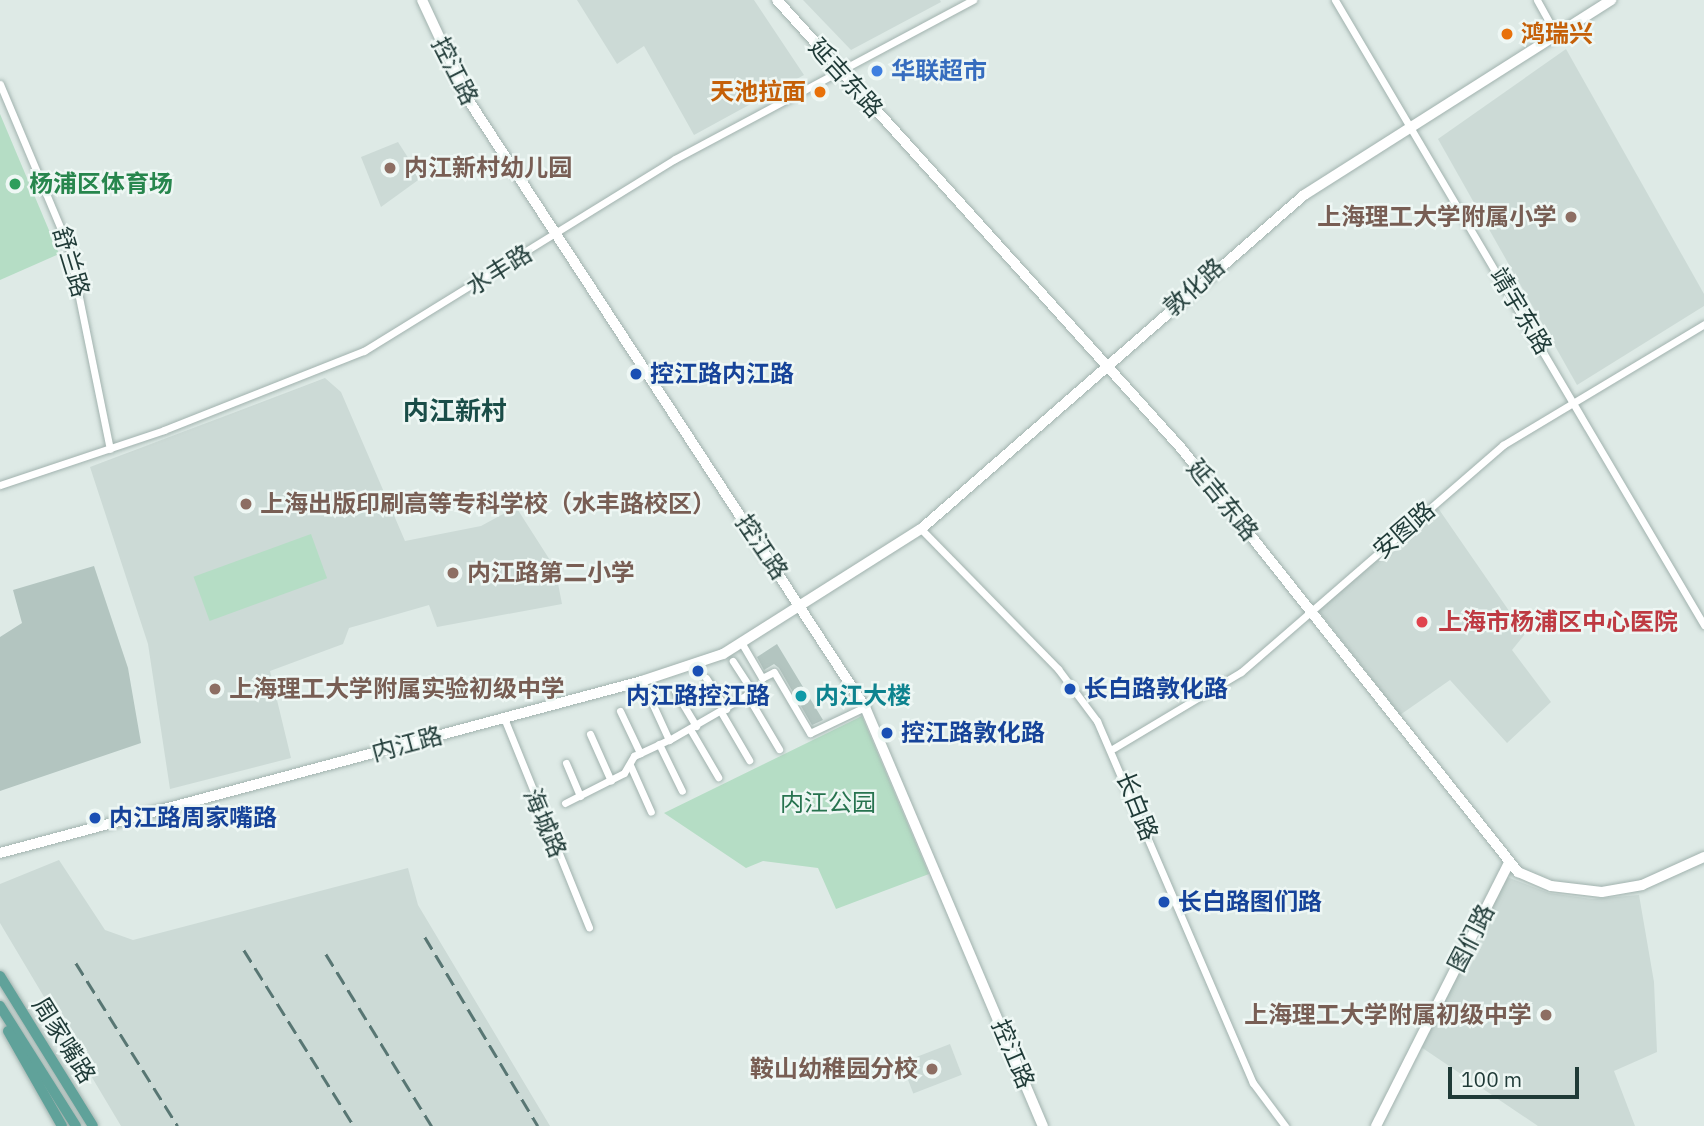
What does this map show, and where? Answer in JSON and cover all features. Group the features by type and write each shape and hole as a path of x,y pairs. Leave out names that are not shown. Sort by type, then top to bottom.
{"main road":[{"name":"周家嘴路","path":"0,976 93,1126"},
{"path":"0,1006 76,1126"},
{"name":"周家嘴路","path":"0,1016 62,1126"}],"street":[{"name":"控江路","path":"422,0 464,92 801,605 865,707 1043,1126"},
{"name":"延吉东路","path":"777,0 839,72 1106,365 1312,610 1509,863 1551,886 1602,892 1642,885 1704,857"},
{"name":"水丰路","path":"0,485 110,449 364,352 675,159 973,0"},
{"name":"靖宇东路","path":"1335,0 1573,398 1704,625"},
{"path":"1537,0 1556,34"},
{"name":"敦化路","path":"801,605 922,529 1283,210 1410,125 1611,0"},
{"name":"舒兰路","path":"0,84 69,248 110,449"},
{"name":"安图路","path":"1114,748 1241,672 1483,460 1573,398 1704,324"},
{"name":"长白路","path":"922,529 1058,669 1114,748 1253,1083 1285,1126"},
{"name":"内江路","path":"0,853 696,666 801,605"},
{"path":"741,642 762,678 774,672 810,733 865,707"},
{"path":"565,803 611,781 640,753 693,728 747,695 749,686 733,661"},
{"path":"706,678 749,760"},
{"path":"642,681 669,740"},
{"path":"675,691 718,777"},
{"path":"747,695 779,749"},
{"path":"620,711 640,753"},
{"name":"海城路","path":"504,719 589,927"},
{"path":"590,734 611,781"},
{"path":"659,744 682,791"},
{"path":"566,763 580,796"},
{"path":"630,765 651,812"},
{"name":"图们路","path":"1376,1126 1509,863"}],"shaded area":[{"path":"577,0 754,0 804,75 694,135 644,46 617,64"},
{"path":"803,0 940,0 941,2 851,50"},
{"name":"上海理工大学附属小学","path":"1566,49 1704,294 1704,306 1577,385 1438,139"},
{"name":"内江新村幼儿园","path":"398,142 421,178 381,207 361,157"},
{"name":"上海出版印刷高等专科学校（水丰路校区）","path":"325,378 341,392 405,541 481,526 516,507 555,568 562,604 437,627 429,605 349,628 343,644 270,671 291,758 170,789 148,644 90,467"},
{"name":"上海市杨浦区中心医院","path":"1438,508 1525,634 1512,650 1551,702 1507,743 1450,680 1400,715 1318,610"},
{"path":"59,860 105,930 133,940 408,868 418,905 550,1126 121,1126 0,923 0,884"},
{"name":"上海理工大学附属初级中学","path":"1507,877 1549,893 1592,899 1639,895 1654,982 1657,1052 1614,1071 1635,1126 1538,1126 1421,1047"},
{"name":"鞍山幼稚园分校","path":"950,1044 962,1075 913,1093 901,1063"}],"green space":[{"name":"杨浦区体育场","path":"0,114 59,254 0,280"},
{"path":"311,534 327,578 210,621 194,577"},
{"name":"内江公园","path":"862,716 929,874 836,909 818,868 763,861 746,868 664,813"}],"building":[{"path":"94,566 128,668 141,743 0,791 0,637 22,623 13,590"},
{"name":"内江大楼","path":"777,644 823,720 812,725 779,668 774,664 764,670 757,657"}],"railway":[{"path":"425,937 538,1126"},
{"path":"244,950 354,1126"},
{"path":"326,954 432,1126"},
{"path":"76,963 178,1126"}],"place":[{"name":"鸿瑞兴","path":"1507,34"},
{"name":"华联超市","path":"877,71"},
{"name":"天池拉面","path":"820,92"},
{"name":"内江新村幼儿园","path":"390,168"},
{"name":"杨浦区体育场","path":"15,184"},
{"name":"上海理工大学附属小学","path":"1571,217"},
{"name":"控江路内江路","path":"636,374"},
{"name":"上海出版印刷高等专科学校（水丰路校区）","path":"246,504"},
{"name":"内江路第二小学","path":"453,573"},
{"name":"上海市杨浦区中心医院","path":"1422,622"},
{"name":"内江路控江路","path":"698,671"},
{"name":"上海理工大学附属实验初级中学","path":"215,689"},
{"name":"长白路敦化路","path":"1070,689"},
{"name":"内江大楼","path":"801,696"},
{"name":"控江路敦化路","path":"887,733"},
{"name":"内江路周家嘴路","path":"95,818"},
{"name":"长白路图们路","path":"1164,902"},
{"name":"上海理工大学附属初级中学","path":"1546,1015"},
{"name":"鞍山幼稚园分校","path":"932,1069"}],"district":[{"name":"内江新村","path":"455,411"}]}
